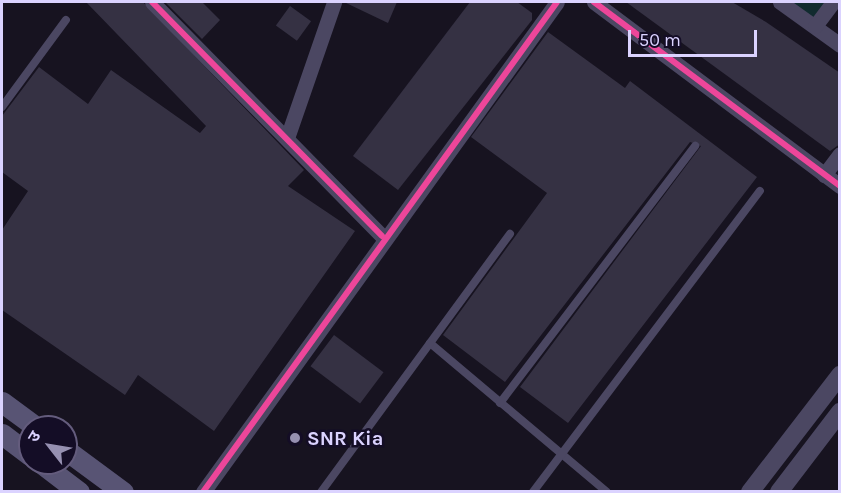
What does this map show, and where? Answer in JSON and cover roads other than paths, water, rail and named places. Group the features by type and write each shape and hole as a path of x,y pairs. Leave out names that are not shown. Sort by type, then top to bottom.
{"main road":[{"path":"2,402 20,415"},
{"path":"2,434 18,446"},
{"path":"78,459 123,492"},
{"path":"57,475 79,492"}],"street":[{"path":"152,2 382,236"},
{"path":"286,138 334,2"},
{"path":"203,492 382,236 556,2"},
{"path":"594,2 840,186"},
{"path":"780,2 840,45"},
{"path":"815,26 833,2"},
{"path":"824,174 840,154"},
{"path":"750,492 840,375"},
{"path":"780,492 840,412"}],"lane":[{"path":"2,107 66,20"},
{"path":"500,403 695,146"},
{"path":"533,492 759,191"},
{"path":"321,492 510,234"},
{"path":"430,343 500,403 563,451 608,492"}],"place":[{"name":"SNR Kia","path":"295,438"}]}
